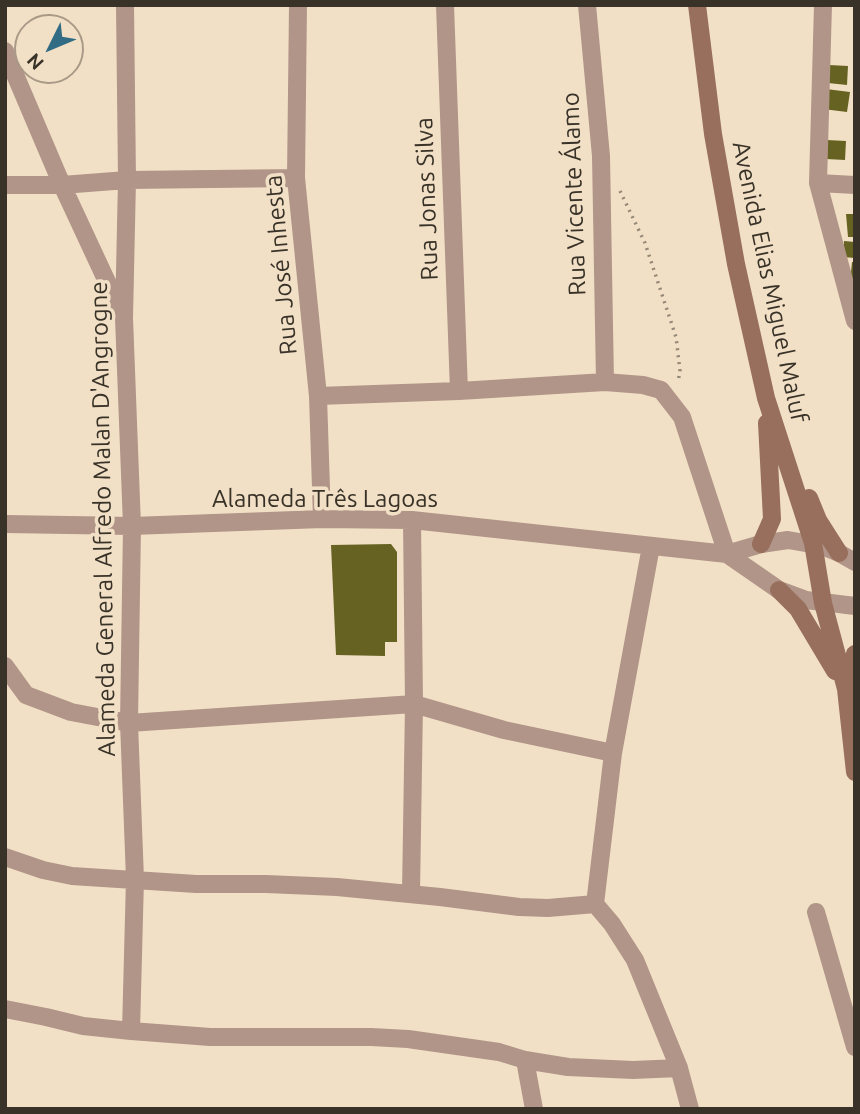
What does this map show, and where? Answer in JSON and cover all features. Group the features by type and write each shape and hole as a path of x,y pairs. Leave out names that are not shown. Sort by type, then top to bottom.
{"main road":[{"name":"Avenida Elias Miguel Maluf","path":"697,5 717,160 736,264 766,398 813,543 823,603 846,689 855,772"},
{"path":"761,544 772,519 766,398"},
{"path":"766,398 818,520 847,557"},
{"path":"779,590 798,609 846,689"},
{"path":"846,689 855,654"}],"street":[{"name":"Alameda General Alfredo Malan D'Angrogne","path":"125,5 127,180 124,318 132,526 129,723 135,879 131,1031"},
{"name":"Rua José Inhesta","path":"298,5 296,178 318,396 322,520"},
{"name":"Rua Jonas Silva","path":"444,5 459,391"},
{"name":"Rua Vicente Álamo","path":"587,5 601,156 605,382"},
{"path":"823,5 818,183 855,321"},
{"path":"5,51 62,185 124,318"},
{"path":"5,185 296,178"},
{"path":"818,183 855,186"},
{"path":"318,396 605,382 643,385 661,390 682,417 727,554"},
{"path":"411,893 414,704 412,520"},
{"name":"Alameda Três Lagoas","path":"5,524 132,526 412,520 727,554 761,544 788,540 813,543 847,557"},
{"path":"761,544 757,561 761,572 779,590"},
{"path":"651,546 612,753 595,904 612,924 635,960 679,1068 690,1109"},
{"name":"Alameda Três Lagoas","path":"727,554 779,590 806,600 855,606"},
{"path":"5,666 26,695 71,712 129,723 414,704 504,730 612,753"},
{"path":"5,857 43,870 72,876 196,884 337,887 411,893 519,908 560,908 595,904"},
{"path":"816,912 855,1047"},
{"path":"5,1009 83,1026 131,1031 210,1037 408,1039 499,1052 525,1060 568,1067 679,1068"},
{"path":"525,1060 534,1109"}],"path":[{"path":"617,186 645,243 676,337 680,371 674,405"}],"building":[{"path":"829,65 848,66 847,85 828,83"},
{"path":"826,89 850,92 847,112 823,109"},
{"path":"827,140 846,141 845,160 826,159"},
{"path":"846,214 855,214 855,237 848,237"},
{"path":"844,241 855,242 855,258 843,257"},
{"path":"852,262 855,262 855,283 850,282"},
{"path":"391,544 397,552 397,642 385,642 385,656 336,655 331,545"}]}
